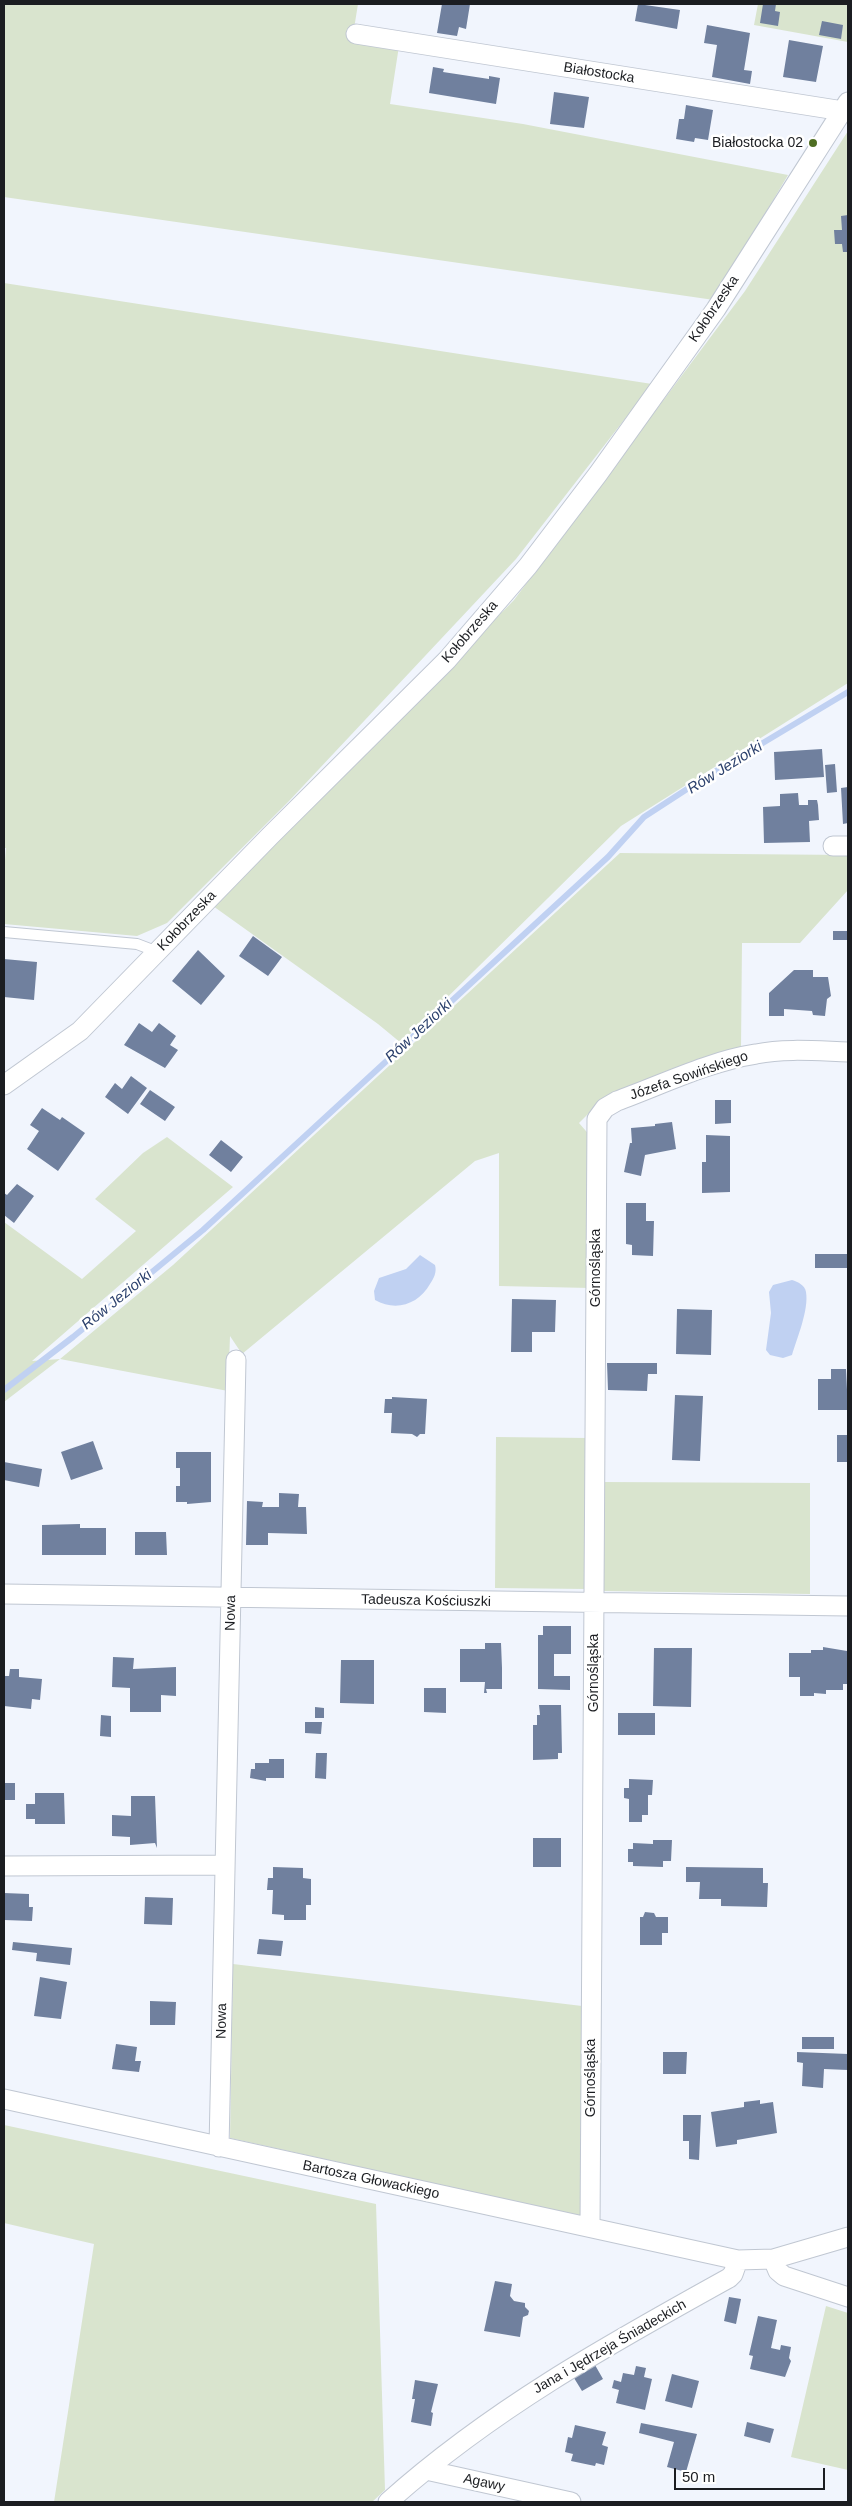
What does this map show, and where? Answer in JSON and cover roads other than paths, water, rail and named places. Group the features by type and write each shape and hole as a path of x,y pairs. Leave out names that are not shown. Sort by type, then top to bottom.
{"street":[{"name":"Białostocka","path":"356,34 845,106"},
{"name":"Kołobrzeska","path":"6,1080 80,1031 447,660 528,566 598,474 716,309 845,106"},
{"name":"Józefa Sowińskiego","path":"597,1119 606,1108 617,1101 727,1061 756,1054 792,1050 848,1052"},
{"name":"Górnośląska","path":"590,2228 597,1119"},
{"name":"Nowa","path":"219,2147 236,1360"},
{"name":"Tadeusza Kościuszki","path":"4,1594 848,1606"},
{"path":"4,1866 224,1865"},
{"name":"Bartosza Głowackiego","path":"4,2099 738,2260"},
{"path":"738,2260 773,2259 848,2237"},
{"path":"773,2259 778,2271 784,2276 848,2297"},
{"name":"Jana i Jędrzeja Śniadeckich","path":"388,2502 499,2413 547,2383 729,2278 733,2274 738,2260"},
{"name":"Agawy","path":"426,2470 571,2502"}],"lane":[{"path":"4,932 137,944 158,952"}],"water":[{"path":"420,1255 435,1265 436,1270 431,1282 420,1297 406,1304 399,1305 383,1304 375,1300 374,1291 379,1278 406,1269"},
{"path":"792,1280 804,1287 806,1307 792,1355 783,1358 770,1355 766,1350 771,1313 769,1292 773,1285"}],"waterway":[{"name":"Rów Jeziorki","path":"4,1390 73,1337 203,1230 608,857 644,817 701,780 848,692"}],"place":[{"name":"Białostocka 02","path":"813,143"}]}
